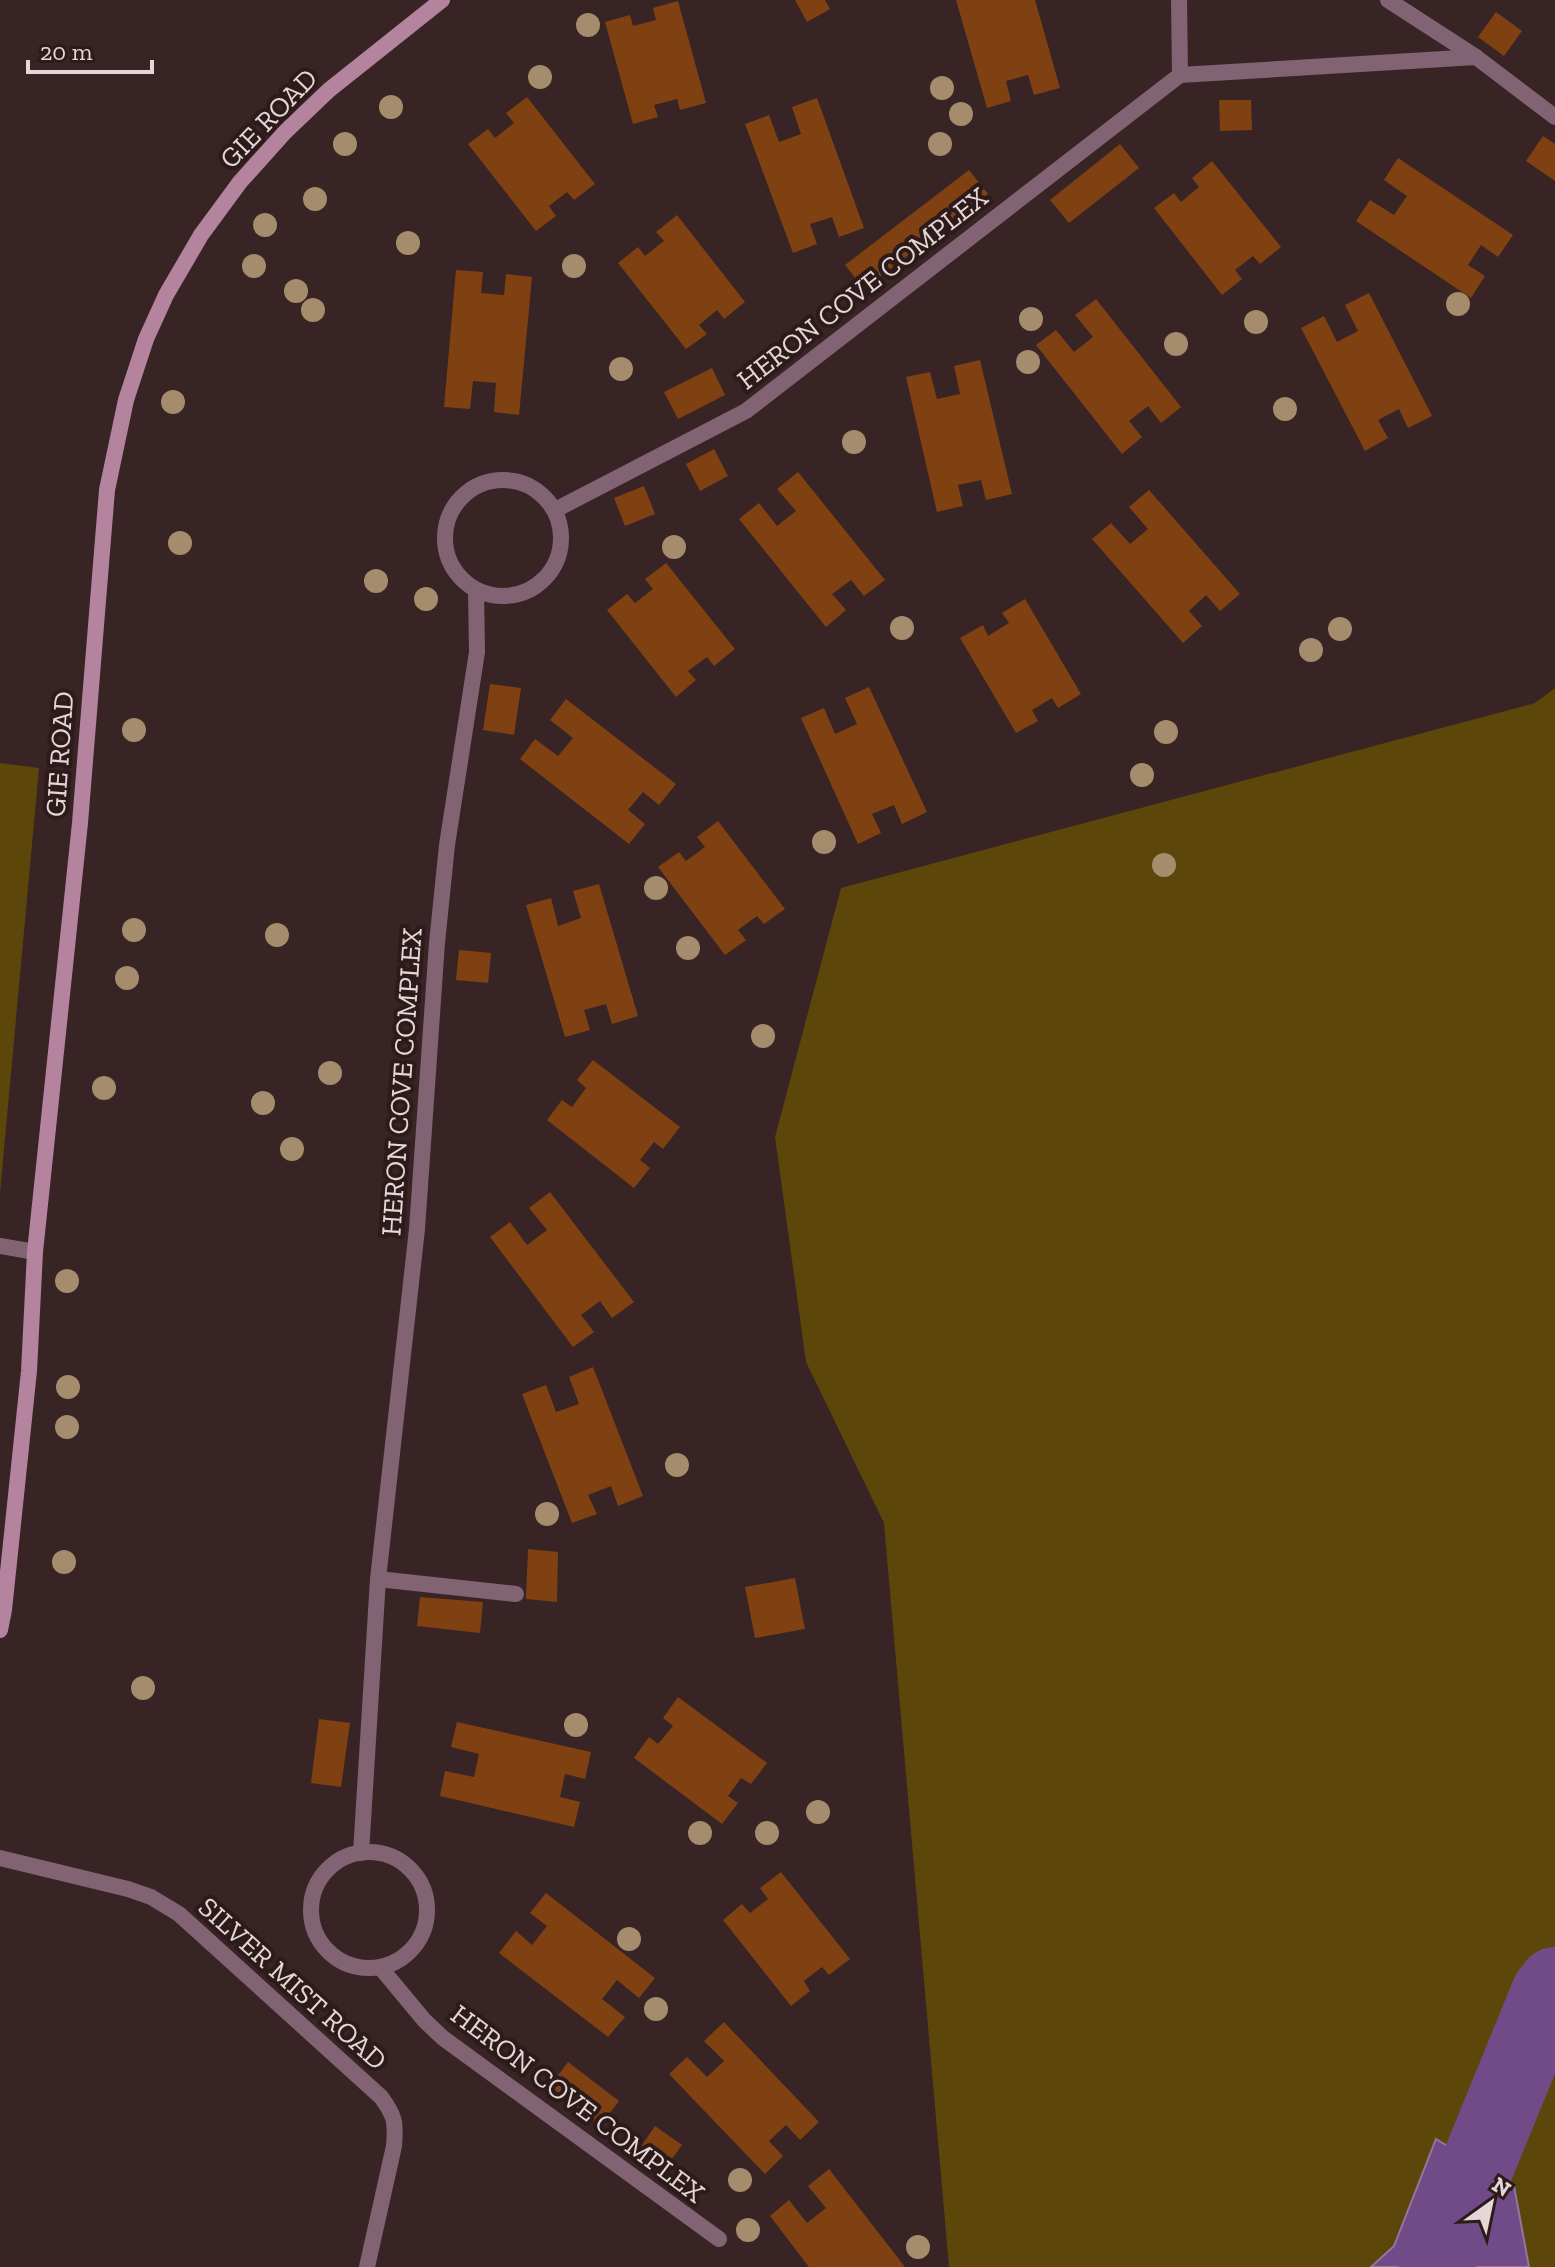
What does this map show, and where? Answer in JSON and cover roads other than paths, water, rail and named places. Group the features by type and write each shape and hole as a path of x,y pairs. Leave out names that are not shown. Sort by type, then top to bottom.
{"street":[{"name":"GIE ROAD","path":"0,1630 29,1371 35,1252 75,883 107,490 126,400 166,295 186,260 240,182 285,132 329,90 442,0"},
{"path":"1179,0 1180,75 1476,57"},
{"path":"1388,0 1476,57 1555,117"},
{"name":"HERON COVE COMPLEX","path":"555,510 746,411 1180,75"},
{"path":"507,479 526,484 543,494 555,510 562,530 561,552 552,571 538,587 518,595 496,597 476,590 460,578 449,561 445,542 447,522 455,504 469,490 487,481 507,479"},
{"name":"HERON COVE COMPLEX","path":"361,1853 378,1579 417,1229 447,845 477,652 476,590"},
{"path":"0,1246 35,1252"},
{"path":"378,1579 516,1594"},
{"path":"361,1853 383,1854 402,1863 416,1877 424,1894 427,1913 423,1932 413,1948 398,1961 380,1967 360,1968 341,1961 325,1949 314,1932 310,1912 313,1892 324,1872 341,1859 361,1853"},
{"name":"SILVER MIST ROAD","path":"0,1858 128,1889 151,1897 179,1914 381,2097 395,2118 395,2137 367,2267"},
{"name":"HERON COVE COMPLEX","path":"380,1967 443,2038 719,2239"}],"waterway":[{"path":"1436,2267 1548,1993 1555,1984"}]}
